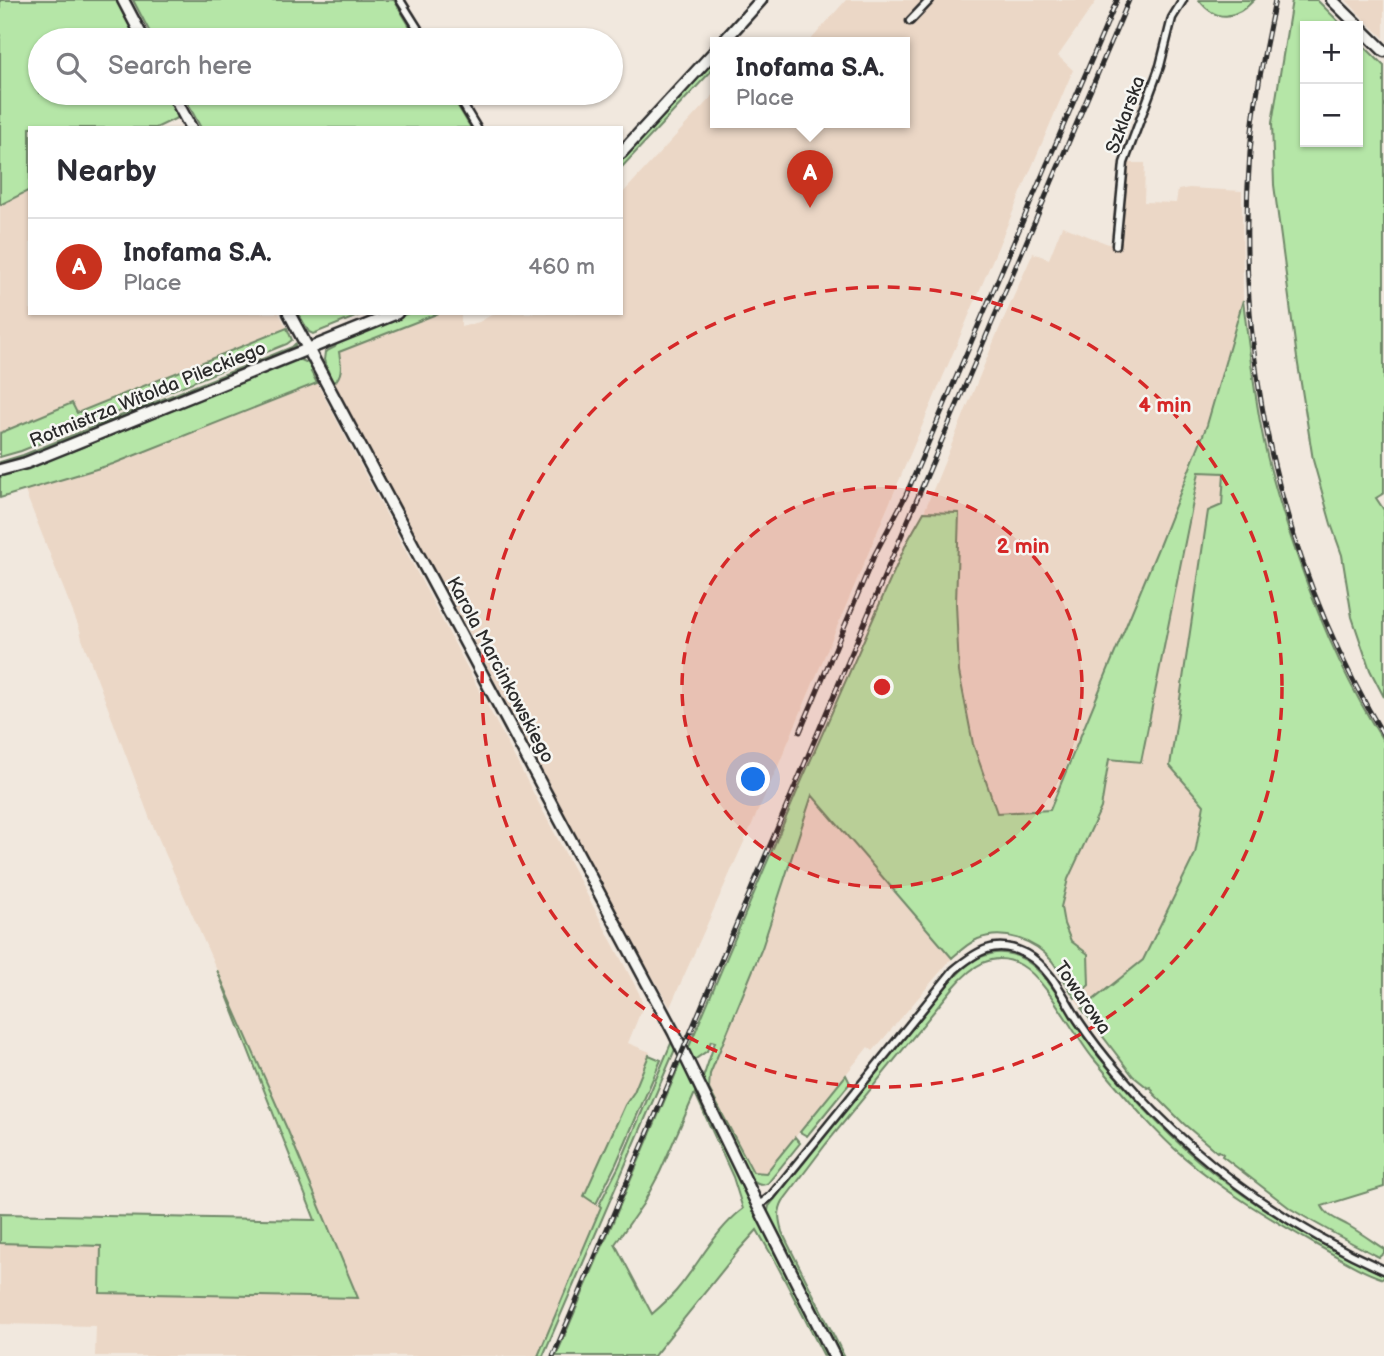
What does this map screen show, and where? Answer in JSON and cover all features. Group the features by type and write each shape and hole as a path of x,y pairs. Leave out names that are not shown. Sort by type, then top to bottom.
{"street":[{"path":"123,0 138,28"},
{"path":"400,0 418,28"},
{"path":"728,37 761,0"},
{"path":"910,21 930,0"},
{"name":"Szklarska","path":"1116,245 1124,163 1160,66 1172,18 1183,0"},
{"path":"1332,0 1384,51"},
{"path":"623,151 710,57"},
{"path":"179,105 190,126"},
{"path":"463,105 476,126"},
{"name":"Karola Marcinkowskiego","path":"290,315 680,1044 834,1356"},
{"name":"Rotmistrza Witolda Pileckiego","path":"0,470 26,463 392,315"},
{"name":"Towarowa","path":"758,1206 771,1196 954,970 981,951 992,947 1010,947 1031,957 1044,970 1115,1069 1152,1111 1194,1150 1227,1177 1289,1220 1384,1270"}],"shaded area":[{"path":"846,0 1097,0 1058,56 1073,70 778,766 670,1007 629,936 470,634 333,384 339,379 339,352 434,315 461,315 461,327 491,315 623,315 623,193 710,98 710,128 910,128 910,37 813,37"},
{"path":"1346,0 1384,0 1384,38 1362,17"},
{"path":"1127,163 1145,163 1144,202 1176,203 1178,190 1189,188 1242,191 1243,300 1207,425 1050,810 997,813 973,743 959,672 956,603 958,513 924,512 1033,253 1049,259 1062,226 1119,246"},
{"path":"28,191 28,315 280,315 287,328 77,413 72,404 0,433 0,205"},
{"path":"317,383 639,993 643,1006 628,1043 650,1052 634,1092 625,1105 584,1195 602,1207 538,1356 95,1356 96,1326 0,1324 0,1243 101,1245 100,1293 357,1298 288,1131 150,819 24,489 113,464"},
{"path":"1199,472 1224,473 1204,805 1195,854 1143,960 1082,1009 1075,998 1089,985 1064,924 1061,907 1068,878 1101,808 1109,759 1141,762"},
{"path":"811,795 952,958 873,1051 868,1047 766,1173 753,1172 709,1088 710,1074 762,948"}],"green space":[{"path":"0,0 116,0 131,28 28,28 28,105 172,105 179,117 160,126 28,126 28,191 0,205"},
{"path":"133,0 394,0 411,28 148,28"},
{"path":"1199,0 1254,0 1240,11 1226,16 1212,12"},
{"path":"1292,0 1317,0 1338,21 1300,21 1300,147 1363,147 1363,45 1384,66 1384,493 1376,498 1384,510 1384,697 1370,670 1352,617 1342,555 1313,460 1274,185 1272,123"},
{"path":"710,62 710,72 623,166 623,158"},
{"path":"189,105 457,105 470,126 200,126"},
{"path":"1243,300 1260,424 1285,519 1327,633 1347,678 1384,742 1384,1187 1322,1206 1330,1216 1384,1249 1384,1253 1379,1257 1291,1209 1217,1152 1184,1124 1150,1087 1133,1076 1082,1009 1143,960 1195,854 1204,805 1170,766 1208,511 1222,505 1224,473 1199,472 1141,762 1109,759 1101,808 1068,879 1061,907 1064,924 1071,941 1088,954 1089,985 1075,998 1045,954 1028,942 1008,936 978,939 952,958 812,795 762,948 710,1074 709,1089 753,1172 766,1173 795,1137 800,1143 768,1183 756,1183 749,1179 702,1081 715,1042 711,1041 707,1051 694,1060 688,1049 801,782 907,542 924,512 959,513 956,603 959,672 973,744 997,813 1050,810 1207,425"},
{"path":"299,315 360,315 313,334"},
{"path":"404,315 434,315 339,352 340,373 333,384 324,360 325,352 337,343"},
{"path":"287,328 292,340 287,344 21,451 0,457 0,433 72,403 77,413"},
{"path":"296,343 293,350 25,459 0,466 0,462 292,347"},
{"path":"299,359 308,363 317,383 113,464 0,498 0,476 72,451"},
{"path":"995,953 1007,953 1025,960 1045,978 1112,1072 1152,1117 1196,1158 1273,1215 1384,1275 1384,1279 1348,1263 1263,1214 1185,1158 1149,1123 1092,1057 1050,994 1031,972 1011,961 992,960 975,967 953,988 826,1144 781,1205 779,1216 782,1232 844,1356 837,1356 767,1215 769,1206 950,982 975,960"},
{"path":"217,970 358,1298 100,1293 101,1246 0,1243 0,1214 315,1220"},
{"path":"672,1041 676,1047 543,1356 538,1356 601,1207 599,1205 619,1166"},
{"path":"649,1055 661,1060 596,1204 584,1196"},
{"path":"682,1059 752,1205 830,1356 824,1356 757,1230 654,1356 556,1356","holes":["695,1093 733,1177 743,1209 716,1237 676,1291 652,1314 615,1244 643,1204 660,1172"]},
{"path":"846,1075 850,1083 807,1136 800,1132"}],"railway":[{"path":"800,732 874,556 906,495 1117,0"},
{"path":"553,1356 1129,0"},
{"path":"1275,0 1257,94 1250,152 1247,228 1249,304 1258,380 1272,454 1291,527 1317,599 1347,669 1384,736"}],"place":[{"name":"Inofama S.A.","path":"810,208"}]}
